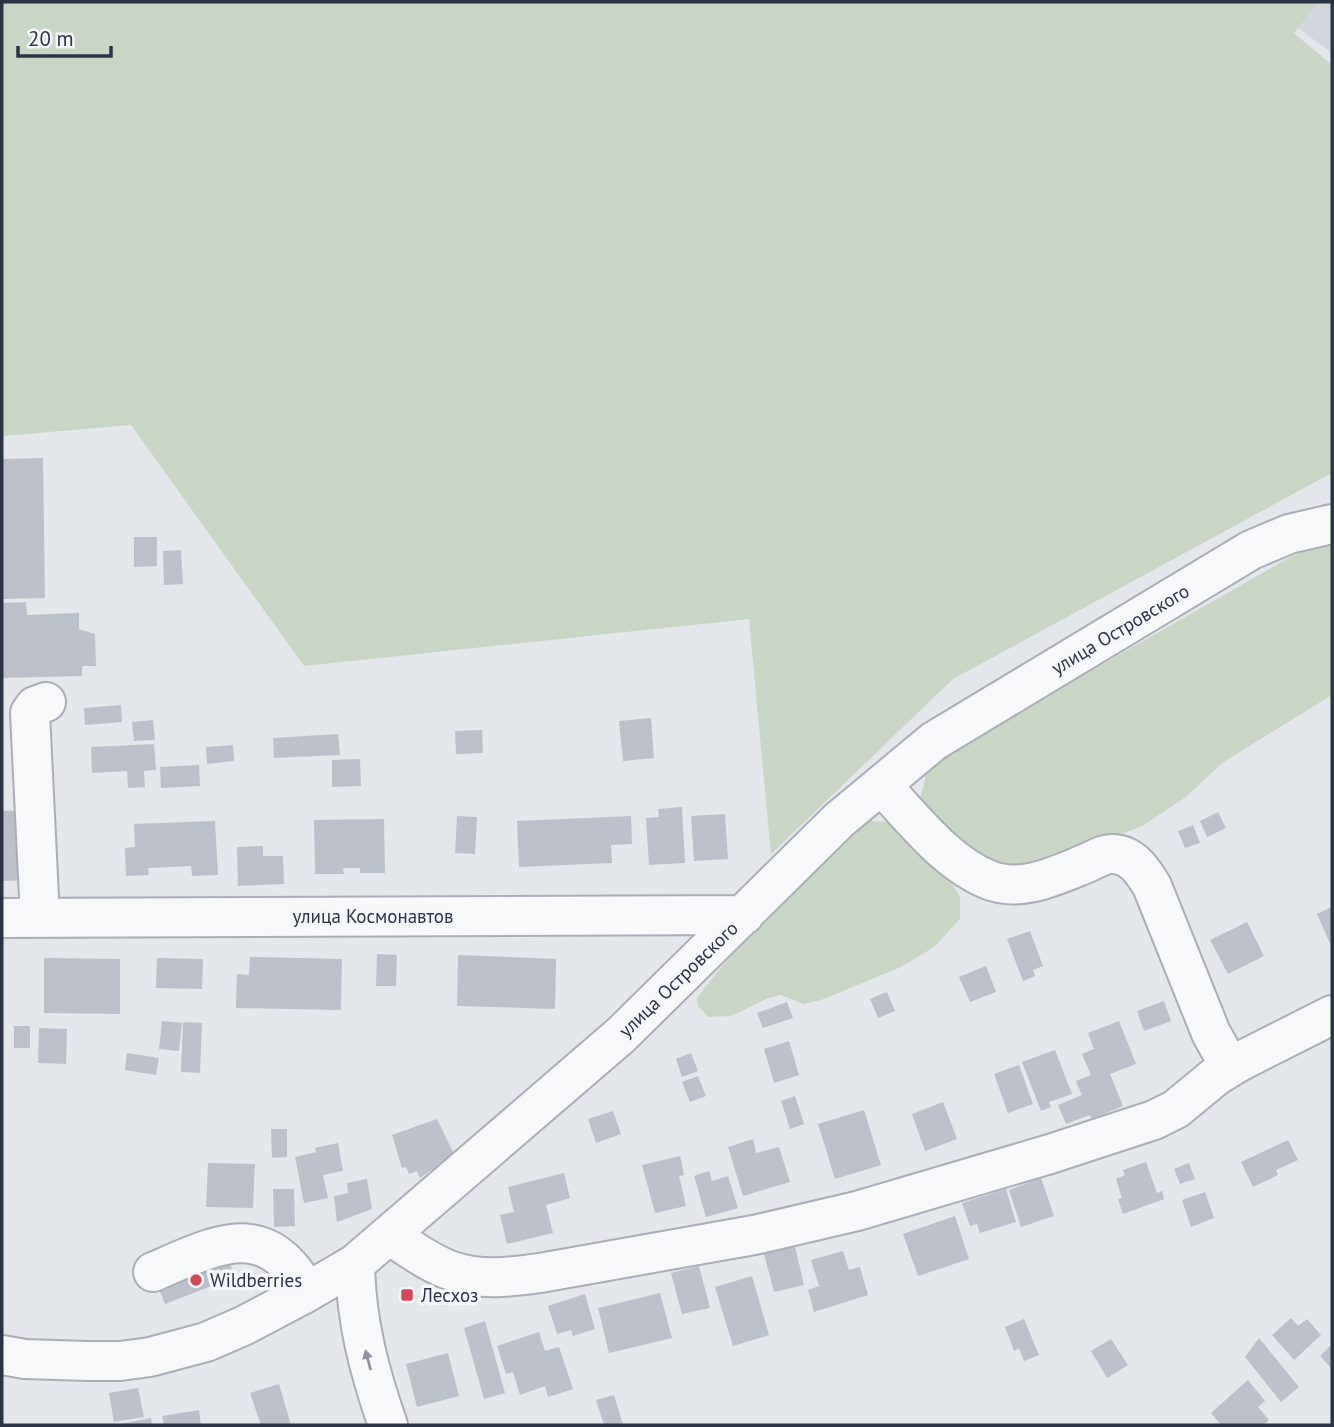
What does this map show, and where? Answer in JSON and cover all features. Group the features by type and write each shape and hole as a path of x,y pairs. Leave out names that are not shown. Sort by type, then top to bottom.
{"street":[{"name":"улица Островского","path":"2,1355 87,1362 150,1357 206,1342 307,1292 355,1264 621,1034 839,820 934,741 1251,550 1289,534 1332,524"},
{"path":"40,918 17,770 30,713 35,706 46,702"},
{"path":"881,785 965,868 990,881 1029,884 1112,854 1131,859 1143,870 1152,886 1211,1033 1230,1067"},
{"name":"улица Космонавтов","path":"2,918 744,915"},
{"path":"389,1235 449,1270 475,1277 505,1277 754,1235 857,1211 1154,1120 1176,1108 1230,1067 1332,1015"},
{"path":"153,1272 201,1251 225,1245 260,1245 283,1258 296,1271 307,1292"},
{"path":"355,1264 355,1301 360,1329 387,1425"}],"shaded area":[{"path":"1306,2 1332,2 1332,53 1290,22"}],"green space":[{"path":"2,2 1318,2 1294,33 1332,65 1332,475 953,679 771,854 749,619 304,666 131,425 2,436"},
{"path":"1332,540 1332,695 1222,763 1186,797 1142,826 1043,865 986,863 941,832 920,800 927,770 982,733 1292,556"},
{"path":"869,821 897,822 942,868 960,897 960,919 934,947 901,967 821,1000 804,1004 781,995 768,998 731,1016 708,1017 698,1006 697,998 734,951 829,856"}],"building":[{"path":"43,458 45,598 2,599 2,459"},
{"path":"134,537 157,537 157,566 134,567"},
{"path":"181,550 183,584 164,585 163,551"},
{"path":"26,602 27,615 79,613 79,629 95,634 96,666 82,666 82,676 2,678 2,603"},
{"path":"121,705 122,722 85,725 84,708"},
{"path":"651,718 654,758 623,761 619,721"},
{"path":"153,720 155,740 134,741 132,722"},
{"path":"482,730 483,753 456,754 455,731"},
{"path":"338,734 340,755 274,758 273,738"},
{"path":"154,744 156,770 144,771 145,787 128,788 127,771 92,773 91,747"},
{"path":"233,745 234,761 207,764 206,747"},
{"path":"360,759 361,786 332,787 332,760"},
{"path":"199,765 200,786 161,788 160,767"},
{"path":"682,807 685,863 649,865 646,818 659,817 658,809"},
{"path":"26,810 28,880 2,881 2,811"},
{"path":"1218,812 1226,828 1207,837 1200,821"},
{"path":"725,814 728,859 694,861 691,816"},
{"path":"457,816 477,817 475,854 455,853"},
{"path":"631,816 632,844 611,845 612,863 519,867 517,821"},
{"path":"384,819 385,873 360,873 360,868 343,868 344,874 315,874 314,820"},
{"path":"215,821 218,875 192,876 191,866 148,868 149,875 126,876 125,848 135,847 134,824"},
{"path":"1193,825 1200,843 1185,848 1178,831"},
{"path":"263,846 263,856 283,856 284,884 238,886 237,847"},
{"path":"1332,907 1332,948 1317,914"},
{"path":"1247,922 1264,956 1228,974 1210,940"},
{"path":"1030,931 1043,966 1033,970 1035,976 1023,981 1007,939"},
{"path":"377,954 397,955 396,986 376,986"},
{"path":"458,955 556,959 555,1009 457,1006"},
{"path":"250,957 342,959 341,1010 236,1008 237,974 249,975"},
{"path":"44,958 120,959 120,1014 44,1013"},
{"path":"157,958 203,959 202,989 156,988"},
{"path":"986,966 996,992 970,1002 959,977"},
{"path":"887,992 895,1011 878,1018 870,999"},
{"path":"1164,1001 1171,1021 1144,1031 1137,1011"},
{"path":"787,1002 793,1018 763,1028 757,1013"},
{"path":"162,1021 182,1023 179,1051 159,1049"},
{"path":"1119,1021 1136,1064 1110,1074 1123,1106 1092,1119 1090,1115 1066,1124 1058,1105 1082,1095 1076,1081 1091,1075 1082,1054 1094,1049 1088,1033"},
{"path":"183,1022 202,1023 200,1073 181,1072"},
{"path":"14,1026 30,1026 30,1048 14,1048"},
{"path":"39,1028 67,1029 66,1064 38,1063"},
{"path":"789,1041 799,1075 774,1083 764,1049"},
{"path":"1055,1050 1072,1094 1049,1102 1051,1107 1041,1111 1022,1062"},
{"path":"127,1053 159,1058 156,1075 125,1070"},
{"path":"691,1053 698,1071 682,1077 676,1059"},
{"path":"1019,1065 1033,1104 1008,1113 994,1074"},
{"path":"698,1076 706,1096 690,1102 682,1082"},
{"path":"795,1096 804,1124 790,1129 781,1101"},
{"path":"943,1102 957,1139 925,1151 912,1114"},
{"path":"864,1110 881,1165 835,1179 818,1124"},
{"path":"613,1111 621,1134 596,1143 588,1119"},
{"path":"437,1119 454,1154 420,1178 417,1171 409,1174 406,1167 402,1168 392,1135"},
{"path":"271,1129 287,1129 287,1157 272,1158"},
{"path":"753,1139 756,1153 779,1147 790,1182 743,1196 728,1147"},
{"path":"1288,1140 1298,1160 1276,1170 1278,1175 1253,1187 1241,1162"},
{"path":"338,1143 343,1171 323,1175 328,1198 304,1203 295,1157 316,1152 315,1148"},
{"path":"680,1156 684,1175 679,1176 686,1206 655,1213 642,1165"},
{"path":"1146,1162 1157,1193 1162,1191 1164,1199 1123,1214 1118,1199 1122,1198 1116,1179 1125,1175 1123,1170"},
{"path":"208,1163 255,1164 253,1208 206,1207"},
{"path":"1189,1163 1195,1179 1180,1184 1174,1169"},
{"path":"709,1171 712,1181 728,1176 738,1208 706,1217 694,1176"},
{"path":"564,1173 570,1198 546,1205 553,1233 507,1244 500,1215 514,1212 508,1187"},
{"path":"1041,1178 1054,1216 1021,1227 1009,1190"},
{"path":"367,1179 372,1209 337,1222 334,1196 348,1193 347,1183"},
{"path":"273,1189 294,1189 295,1226 274,1227"},
{"path":"1006,1189 1016,1222 980,1233 977,1224 970,1226 962,1203"},
{"path":"1205,1192 1214,1218 1191,1227 1182,1200"},
{"path":"955,1216 969,1259 918,1276 903,1234"},
{"path":"795,1246 804,1285 774,1292 764,1254"},
{"path":"843,1251 849,1270 860,1267 868,1295 814,1312 808,1290 819,1286 811,1260"},
{"name":"Wildberries","path":"227,1256 235,1277 165,1304 157,1284"},
{"path":"699,1266 710,1308 682,1314 671,1273"},
{"path":"752,1276 769,1335 733,1346 715,1287"},
{"path":"660,1293 672,1338 609,1353 598,1308"},
{"path":"585,1294 595,1329 573,1336 571,1330 557,1334 548,1306"},
{"path":"1291,1318 1298,1326 1307,1319 1321,1335 1294,1360 1272,1335"},
{"path":"1024,1319 1039,1355 1024,1361 1019,1348 1014,1351 1005,1327"},
{"path":"485,1321 505,1393 484,1399 464,1328"},
{"path":"539,1332 545,1351 559,1347 573,1389 548,1397 545,1386 520,1395 513,1372 506,1374 497,1346"},
{"path":"1259,1338 1299,1387 1281,1402 1245,1357"},
{"path":"1111,1339 1128,1365 1107,1378 1091,1351"},
{"path":"1332,1344 1332,1369 1320,1356"},
{"path":"448,1353 459,1396 417,1407 406,1364"},
{"path":"1248,1380 1265,1401 1258,1407 1269,1420 1263,1425 1221,1425 1211,1413"},
{"path":"279,1384 291,1425 261,1425 250,1393"},
{"path":"138,1388 144,1417 114,1422 109,1393"},
{"path":"614,1395 623,1425 604,1425 596,1400"},
{"path":"199,1410 201,1425 164,1425 162,1416"},
{"path":"151,1418 152,1425 120,1425 120,1424"}],"place":[{"name":"Wildberries","path":"196,1280"},
{"name":"Лесхоз","path":"407,1295"}]}
